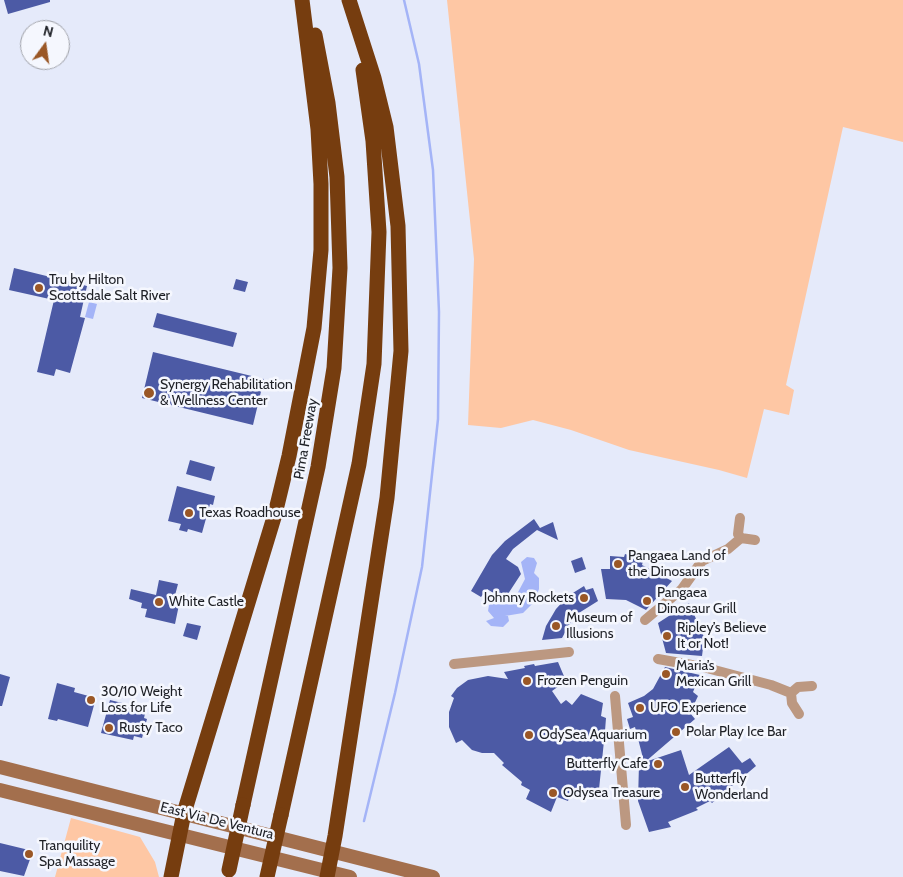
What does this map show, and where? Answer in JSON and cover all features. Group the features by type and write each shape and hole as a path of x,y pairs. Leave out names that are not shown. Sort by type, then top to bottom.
{"highway":[{"path":"171,877 178,834 184,813 275,514 290,456 314,328 321,250 321,184 318,130 302,0"},
{"name":"Pima Freeway","path":"228,874 318,467 334,368 338,316 339,229 333,139 322,70 307,0"},
{"path":"267,877 359,464 374,364 379,268 376,183 368,102 348,0"},
{"path":"327,875 333,851 387,498 401,351 398,226 386,127 374,78 348,0"}],"main road":[{"name":"East Via De Ventura","path":"0,767 434,877"},
{"name":"East Via De Ventura","path":"0,790 178,834 327,875 350,877"}],"street":[{"path":"740,518 738,528 741,538"},
{"path":"645,620 682,589 702,561 728,549 741,538 756,540"},
{"path":"454,664 569,652"},
{"path":"658,659 703,667 771,685 791,694"},
{"path":"791,694 798,687 812,686"},
{"path":"791,694 792,703 799,714"},
{"path":"615,696 626,825"}],"shaded area":[{"path":"447,0 903,0 903,142 843,127 786,385 794,390 789,415 764,409 747,478 629,450 571,430 533,420 501,428 468,425 474,259"},
{"path":"71,818 140,837 155,862 159,877 55,877"}],"water":[{"path":"89,302 97,304 93,319 85,317"},
{"path":"527,557 534,558 537,563 534,573 539,578 539,589 534,602 523,613 505,616 508,616 509,621 503,627 491,626 486,621 494,618 488,611 489,605 497,600 507,600 516,596 525,579 521,562"}],"building":[{"path":"4,0 50,0 50,2 8,14"},
{"path":"14,268 87,286 80,317 85,318 70,373 56,369 54,376 37,372 54,300 9,290"},
{"path":"236,279 248,282 245,292 233,289"},
{"path":"157,313 237,333 233,347 153,327"},
{"path":"153,352 264,379 253,425 142,398"},
{"path":"190,460 215,467 211,481 186,474"},
{"name":"Texas Roadhouse","path":"177,486 215,496 213,505 210,504 202,533 188,529 187,532 179,530 181,524 168,521"},
{"path":"534,519 540,528 553,522 558,540 537,530 513,549 506,559 518,567 521,574 506,597 500,597 487,589 481,597 471,591 492,555 505,541"},
{"path":"625,554 639,558 638,560 643,561 642,565 672,581 646,610 626,600 606,599 601,569 610,569 610,556 624,557"},
{"path":"582,557 586,569 575,573 571,561"},
{"name":"White Castle","path":"159,580 178,584 174,599 180,600 175,624 145,617 147,609 141,608 142,603 129,599 131,589 156,595"},
{"path":"584,586 586,590 593,588 598,601 574,616 562,638 542,640 546,626 556,609 568,596"},
{"path":"689,603 697,621 699,619 704,638 708,637 709,647 703,648 702,656 666,653 658,623"},
{"path":"187,623 201,626 197,640 183,636"},
{"name":"OdySea Aquarium","path":"558,662 566,681 552,691 561,704 566,700 572,705 581,694 603,703 601,716 606,718 605,731 607,732 606,742 604,741 598,799 570,795 568,801 557,797 551,812 526,799 530,790 521,785 522,782 502,765 504,763 494,753 482,753 472,750 462,740 456,743 449,727 449,712 454,698 451,696 457,688 468,680 488,676 508,679 504,672 525,668 524,666 534,664 535,666"},
{"path":"665,667 700,675 693,692 698,696 690,713 695,719 645,762 681,750 689,775 729,747 742,763 750,758 756,766 712,803 710,801 696,808 698,810 668,822 671,827 649,832 638,801 639,764 644,762 635,727 630,729 627,719 633,717 628,703 644,696 653,689"},
{"path":"0,674 10,677 2,706 0,706"},
{"path":"57,683 75,688 74,692 96,698 88,727 58,719 57,721 48,719"},
{"path":"110,700 146,709 144,718 147,719 142,738 134,736 133,740 101,733"},
{"path":"0,843 33,851 24,876 0,871"}],"waterway":[{"path":"364,821 395,693 422,567 438,419 439,312 433,170 419,64 404,0"}],"place":[{"name":"Tru by Hilton Scottsdale Salt River","path":"39,288"},
{"name":"Synergy Rehabilitation & Wellness Center","path":"149,393"},
{"name":"Texas Roadhouse","path":"189,513"},
{"name":"Pangaea Land of the Dinosaurs","path":"618,564"},
{"name":"Johnny Rockets","path":"584,598"},
{"name":"Pangaea Dinosaur Grill","path":"647,601"},
{"name":"White Castle","path":"159,602"},
{"name":"Museum of Illusions","path":"556,626"},
{"name":"Ripley’s Believe It or Not!","path":"667,636"},
{"name":"Maria’s Mexican Grill","path":"666,674"},
{"name":"Frozen Penguin","path":"527,681"},
{"name":"30/10 Weight Loss for Life","path":"91,700"},
{"name":"UFO Experience","path":"640,708"},
{"name":"Rusty Taco","path":"109,728"},
{"name":"Polar Play Ice Bar","path":"676,732"},
{"name":"OdySea Aquarium","path":"529,735"},
{"name":"Butterfly Cafe","path":"658,764"},
{"name":"Butterfly Wonderland","path":"685,787"},
{"name":"Odysea Treasure","path":"553,793"},
{"name":"Tranquility Spa Massage","path":"29,854"}]}
